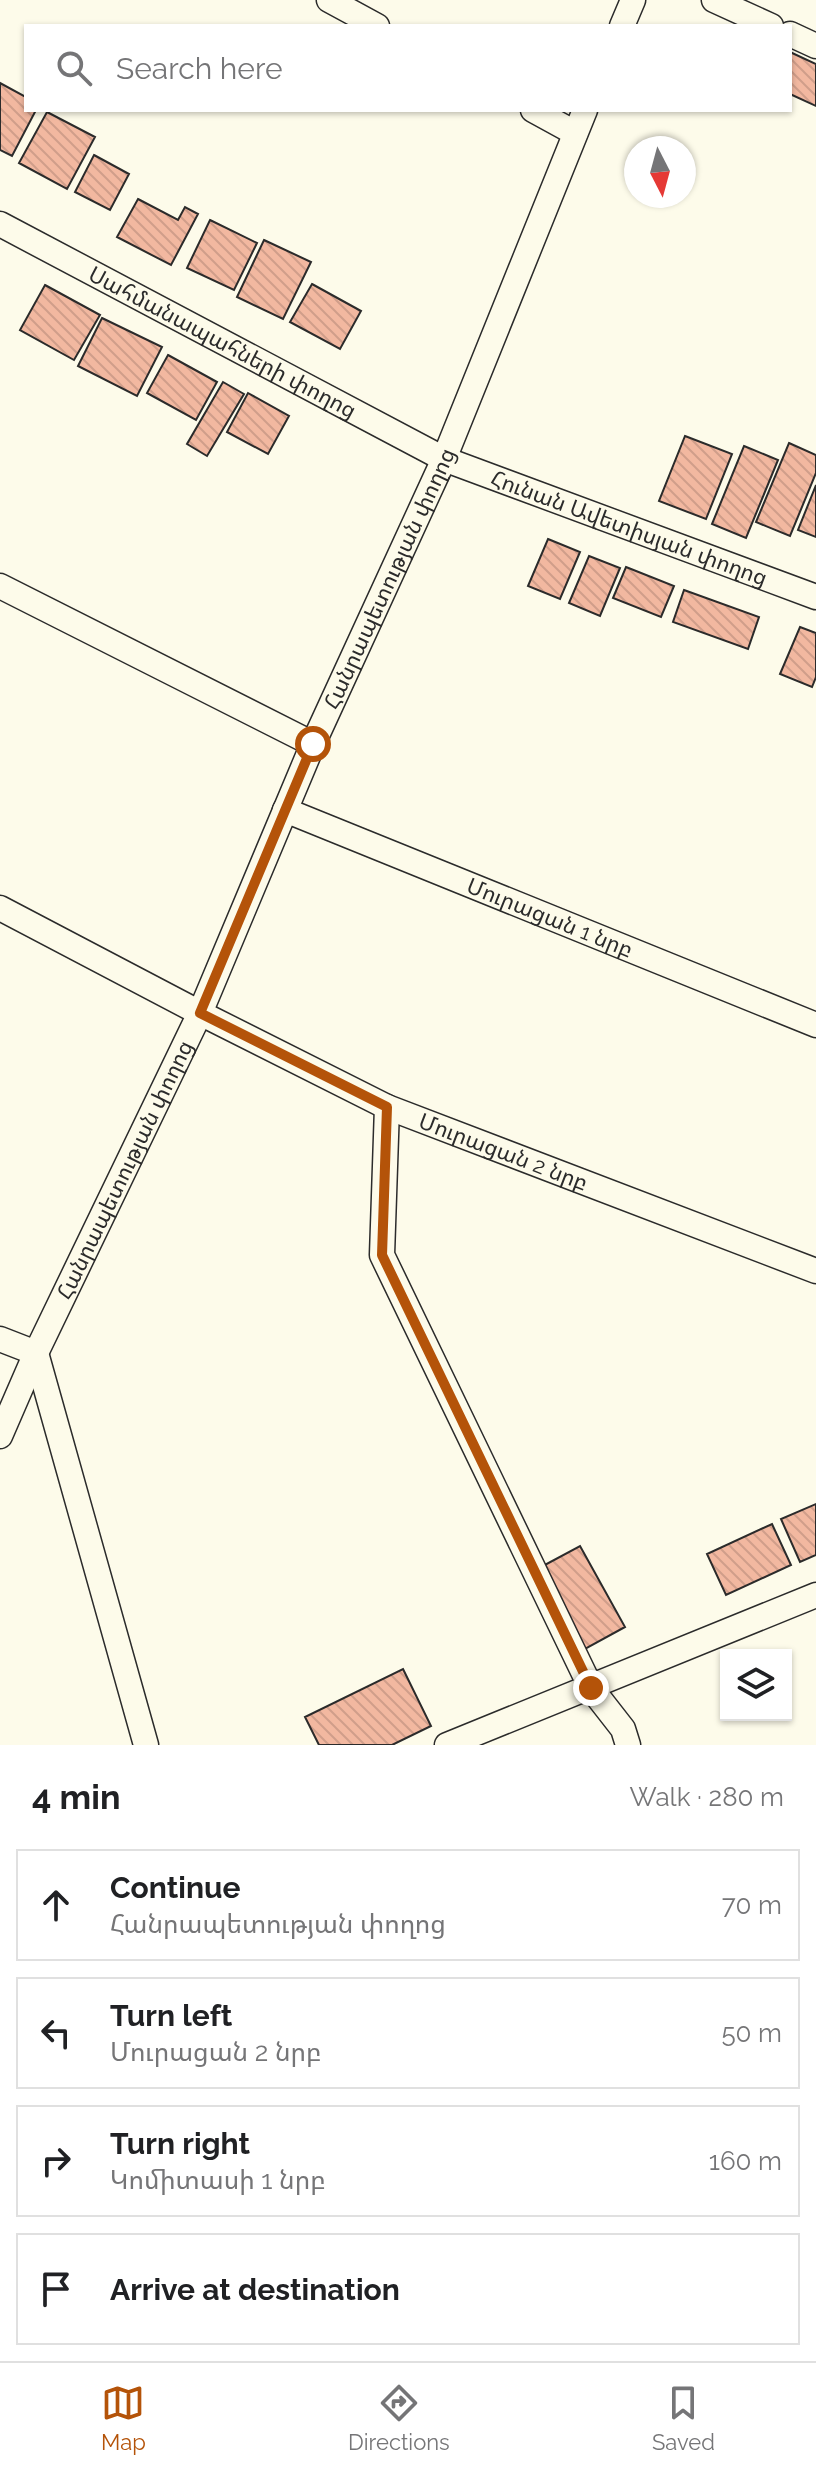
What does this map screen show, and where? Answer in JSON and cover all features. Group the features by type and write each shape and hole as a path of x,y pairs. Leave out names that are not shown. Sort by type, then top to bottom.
{"street":[{"path":"329,0 373,24"},
{"path":"623,24 633,0"},
{"path":"714,0 767,24"},
{"path":"792,35 816,46"},
{"path":"537,112 575,133"},
{"name":"Հանրապետության փողոց","path":"0,1436 36,1353 200,1013 313,744 444,459 584,112"},
{"name":"Սահմանապահների փողոց","path":"0,224 444,459"},
{"name":"Հունան Ավետիսյան փողոց","path":"444,459 816,597"},
{"path":"0,586 313,744"},
{"name":"Մուրացան 1 նրբ","path":"285,810 816,1025"},
{"name":"Մուրացան 2 նրբ","path":"0,908 387,1107 816,1271"},
{"path":"387,1107 382,1255 591,1688 623,1729 628,1745"},
{"path":"0,1339 36,1353 146,1745"},
{"path":"447,1745 816,1595"}],"building":[{"path":"792,53 816,64 816,106 792,95"},
{"path":"0,83 24,96 24,112 35,112 12,156 0,150"},
{"path":"47,112 95,137 67,189 19,163"},
{"path":"94,155 129,174 110,210 75,192"},
{"path":"138,199 178,220 185,207 198,214 171,265 117,237"},
{"path":"210,220 257,243 234,290 187,268"},
{"path":"264,240 311,262 283,319 237,297"},
{"path":"312,284 361,311 340,349 290,322"},
{"path":"45,285 100,315 74,360 20,330"},
{"path":"102,318 162,347 137,396 78,366"},
{"path":"168,355 217,382 196,420 147,393"},
{"path":"223,382 244,394 207,456 187,444"},
{"path":"248,393 289,416 268,454 227,432"},
{"path":"685,436 732,454 706,519 659,501"},
{"path":"789,443 816,455 816,473 790,536 756,522"},
{"path":"744,446 778,460 746,538 712,524"},
{"path":"816,485 816,537 798,530"},
{"path":"548,539 580,552 560,599 528,586"},
{"path":"589,556 620,568 600,616 569,603"},
{"path":"626,567 674,586 661,617 613,598"},
{"path":"684,590 759,617 748,649 673,622"},
{"path":"800,627 816,633 816,677 812,687 780,674"},
{"path":"816,1504 816,1555 800,1562 781,1519"},
{"path":"772,1524 791,1565 726,1595 707,1554"},
{"path":"580,1546 625,1627 585,1649 541,1567"},
{"path":"403,1669 431,1726 392,1745 319,1745 305,1717"}],"route":[{"path":"313,744 200,1013 387,1107 382,1255 591,1688"}]}
